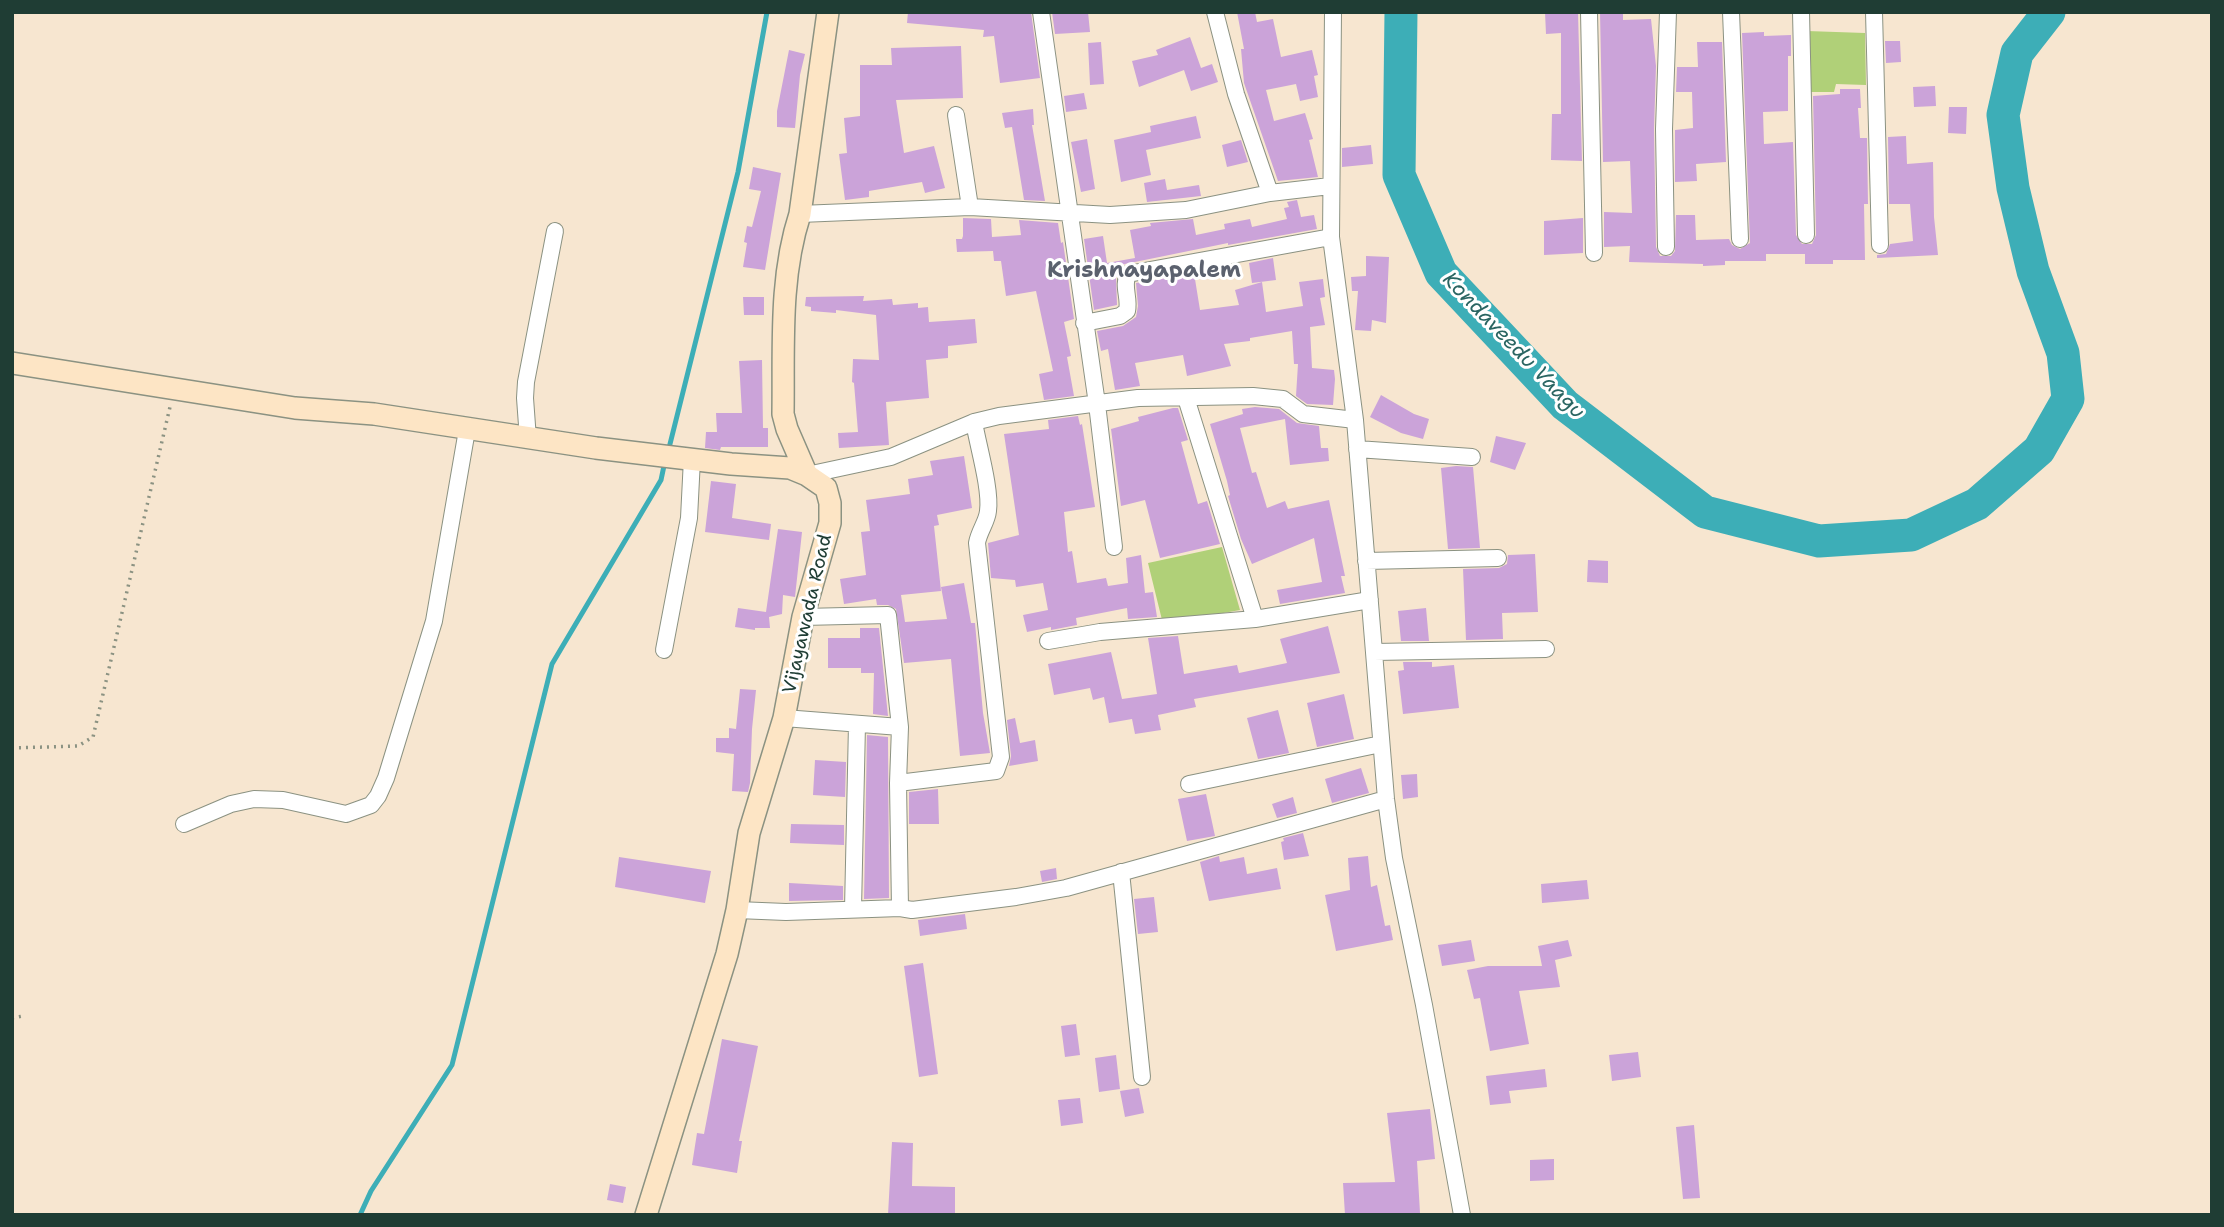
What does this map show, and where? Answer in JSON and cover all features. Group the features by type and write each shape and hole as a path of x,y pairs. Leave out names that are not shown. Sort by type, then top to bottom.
{"main road":[{"name":"Vijayawada Road","path":"646,1215 727,954 749,833 784,718 803,617 830,523 830,503 826,488 807,475 783,414 785,299 792,240 800,214 828,12"},
{"path":"12,363 295,408 374,414 528,439 688,459 790,468 807,475"}],"street":[{"path":"1041,12 1097,404 1114,547"},
{"path":"1215,12 1236,94 1269,193"},
{"path":"1334,12 1331,237 1355,421 1386,799 1394,858 1462,1215"},
{"path":"1589,12 1594,253"},
{"path":"1665,247 1664,129 1668,12"},
{"path":"1731,12 1740,239"},
{"path":"1801,12 1806,235"},
{"path":"1874,12 1880,245"},
{"path":"956,115 970,207"},
{"path":"800,214 970,207 1110,215 1186,210 1269,193 1330,186"},
{"path":"528,439 526,382 555,231"},
{"path":"1084,323 1120,316 1127,311 1129,303 1124,281 1128,274 1331,237"},
{"path":"807,475 891,457 974,422 999,416 1138,398 1253,396 1283,399 1303,414 1355,421"},
{"path":"1185,398 1255,619"},
{"path":"898,783 996,771 1001,757 977,543 987,517 988,502 974,422"},
{"path":"184,824 231,804 254,800 284,800 346,814 371,805 378,796 386,778 434,621 467,430"},
{"path":"1357,449 1472,457"},
{"path":"664,650 689,518 688,459"},
{"path":"1366,561 1498,558"},
{"path":"1048,641 1100,632 1255,619 1370,600"},
{"path":"803,617 888,615 900,727 900,908"},
{"path":"1374,652 1546,649"},
{"path":"784,718 900,727"},
{"path":"853,909 857,724"},
{"path":"1189,784 1381,744"},
{"path":"737,910 912,910 1016,897 1066,888 1386,799"},
{"path":"1121,872 1142,1077"}],"path":[{"path":"12,748 78,746 93,737 175,388"},
{"path":"12,1018 23,1016"}],"green space":[{"path":"1807,31 1865,33 1866,85 1836,84 1834,92 1809,92"},
{"path":"1222,547 1240,610 1163,624 1148,563"}],"building":[{"path":"908,12 1031,12 1040,78 1000,83 994,36 983,37 984,30 907,23"},
{"path":"1052,12 1088,12 1090,32 1055,34"},
{"path":"1237,12 1255,12 1257,22 1273,19 1281,57 1312,50 1318,75 1314,76 1318,97 1300,101 1296,84 1266,90 1274,121 1305,113 1313,139 1309,140 1318,177 1278,181 1244,83 1241,49 1244,49"},
{"path":"1545,12 1578,12 1582,161 1551,160 1552,114 1561,114 1561,33 1546,34"},
{"path":"1600,12 1623,12 1623,20 1651,19 1656,66 1656,247 1660,256 1671,256 1675,251 1676,215 1695,215 1696,240 1729,239 1732,245 1740,249 1750,243 1742,33 1764,32 1764,36 1791,35 1791,56 1788,56 1788,111 1763,112 1764,144 1793,142 1796,235 1802,244 1812,244 1816,235 1813,96 1840,94 1840,89 1860,89 1860,138 1867,138 1865,260 1833,260 1833,264 1805,264 1805,254 1766,254 1766,261 1725,261 1725,265 1703,266 1629,262 1630,246 1604,247 1604,212 1632,213 1630,161 1603,162"},
{"path":"1190,37 1201,68 1212,64 1218,82 1191,91 1184,70 1139,87 1132,61 1158,55 1156,50"},
{"path":"1885,41 1900,41 1901,62 1886,63"},
{"path":"1101,42 1104,84 1090,85 1088,43"},
{"path":"1697,42 1722,42 1726,162 1696,164 1697,181 1675,182 1675,130 1693,128 1692,92 1676,92 1677,67 1698,67"},
{"path":"961,46 963,98 896,100 904,153 934,146 945,188 925,193 922,182 869,191 869,197 845,200 839,154 847,153 844,118 860,116 860,65 892,65 891,48"},
{"path":"789,50 805,54 800,75 795,128 777,127 777,111"},
{"path":"1935,86 1936,106 1914,107 1913,87"},
{"path":"1084,93 1087,109 1066,112 1064,96"},
{"path":"1949,107 1967,107 1966,134 1948,133"},
{"path":"1033,109 1032,125 1045,201 1024,200 1012,127 1005,128 1002,113"},
{"path":"1196,116 1201,138 1146,150 1151,175 1121,182 1114,140 1151,132 1150,126"},
{"path":"1906,136 1907,164 1933,162 1938,255 1877,258 1877,255 1886,254 1890,244 1913,241 1910,204 1889,204 1888,137"},
{"path":"1087,139 1095,189 1081,192 1071,142"},
{"path":"1241,140 1248,162 1227,167 1222,145"},
{"path":"1371,145 1373,164 1342,167 1342,148"},
{"path":"753,167 781,173 765,270 743,267 747,226 752,227 761,191 749,189"},
{"path":"1165,179 1167,190 1199,185 1201,196 1147,202 1144,183"},
{"path":"1297,200 1301,217 1314,215 1317,229 1228,243 1125,264 1121,266 1116,277 1117,305 1094,310 1084,239 1103,236 1107,263 1135,258 1130,230 1151,226 1150,223 1193,219 1196,235 1225,229 1224,224 1250,219 1252,227 1287,219 1284,208 1289,207 1287,202"},
{"path":"963,218 991,219 992,237 1021,235 1019,220 1058,223 1074,319 1064,322 1071,356 1067,357 1074,396 1044,400 1039,374 1053,371 1036,291 1006,296 1001,261 994,261 993,251 957,252 956,239 962,239 963,236"},
{"path":"1583,218 1583,253 1544,255 1544,221"},
{"path":"1366,256 1389,257 1386,323 1372,320 1371,331 1355,330 1358,291 1352,291 1351,277 1366,276"},
{"path":"1273,258 1276,280 1252,283 1249,263"},
{"path":"1194,273 1200,310 1239,305 1235,290 1262,282 1266,312 1303,306 1299,282 1323,279 1325,297 1320,298 1325,325 1310,327 1312,368 1334,370 1333,405 1307,404 1296,396 1298,364 1294,364 1292,331 1224,344 1231,366 1187,376 1183,355 1135,363 1140,386 1115,390 1108,349 1101,351 1097,331 1123,326 1136,317 1136,283"},
{"path":"864,296 863,301 892,299 893,305 918,303 918,308 928,307 929,322 975,319 977,343 948,346 948,358 926,360 929,398 886,402 889,445 839,448 838,433 858,432 852,382 853,359 879,360 876,315 836,310 836,313 811,311 811,307 805,306 806,297"},
{"path":"743,297 764,297 764,315 744,315"},
{"path":"762,360 763,428 768,428 768,447 721,447 720,450 705,448 706,432 717,432 716,413 742,413 739,361"},
{"path":"1381,395 1414,414 1429,419 1423,439 1401,433 1370,417"},
{"path":"1178,408 1188,440 1181,442 1198,504 1207,501 1220,544 1160,558 1145,500 1121,506 1111,429 1139,421 1138,417"},
{"path":"1242,409 1279,409 1297,423 1319,426 1321,448 1328,448 1329,461 1290,465 1285,419 1240,428 1252,473 1256,472 1267,508 1285,501 1288,509 1329,500 1345,576 1341,576 1345,593 1280,604 1277,590 1322,582 1314,538 1252,564 1228,496 1227,481 1210,424 1243,414"},
{"path":"1078,416 1080,425 1082,424 1095,507 1064,512 1068,552 1072,551 1077,583 1106,578 1108,586 1128,583 1126,558 1141,555 1145,593 1153,592 1157,617 1128,619 1127,608 1076,618 1077,625 1027,632 1023,615 1048,610 1043,583 1016,587 1015,580 991,578 988,543 1019,535 1004,434 1049,429 1048,420"},
{"path":"1496,436 1526,443 1515,470 1490,462"},
{"path":"964,456 972,508 937,515 939,525 934,526 941,591 901,595 905,622 947,619 941,587 964,583 971,623 975,623 983,713 990,753 960,756 951,659 904,663 896,609 888,605 877,605 876,599 844,604 840,579 866,575 861,532 870,531 866,500 910,494 908,479 933,475 930,461"},
{"path":"1473,467 1480,548 1448,549 1441,468"},
{"path":"711,481 736,484 732,518 771,524 769,540 705,532"},
{"path":"778,529 802,532 795,597 783,595 782,614 769,617 770,628 755,630 735,627 738,608 766,612"},
{"path":"1535,554 1538,612 1502,613 1503,639 1466,640 1463,569 1499,568 1507,564 1508,555"},
{"path":"1588,560 1608,561 1608,583 1587,582"},
{"path":"1426,608 1429,641 1401,641 1398,611"},
{"path":"1328,626 1340,673 1194,699 1196,707 1158,715 1161,730 1135,734 1132,719 1109,723 1104,697 1093,700 1090,688 1054,695 1048,664 1111,652 1122,699 1157,694 1148,638 1178,636 1184,674 1237,665 1239,673 1287,663 1280,639"},
{"path":"860,628 879,628 888,716 873,714 874,673 861,673 861,668 828,668 828,638 860,638"},
{"path":"1403,662 1432,662 1432,667 1454,665 1459,708 1403,714 1398,671 1404,670"},
{"path":"740,689 756,690 748,792 732,791 734,754 716,752 716,738 729,738 729,728 736,729"},
{"path":"1344,694 1354,739 1317,747 1307,703"},
{"path":"1278,710 1289,753 1258,759 1247,718"},
{"path":"1015,718 1020,743 1035,740 1038,761 1009,766 1011,756 1007,720"},
{"path":"867,735 888,737 889,898 864,899"},
{"path":"815,760 846,762 845,797 813,795"},
{"path":"1361,768 1369,793 1332,803 1325,779"},
{"path":"1417,774 1418,797 1403,799 1401,775"},
{"path":"938,789 939,824 909,824 909,792"},
{"path":"1206,794 1215,836 1187,841 1178,799"},
{"path":"1293,797 1297,813 1277,818 1272,804"},
{"path":"791,824 844,825 844,845 790,843"},
{"path":"1303,833 1309,856 1284,860 1281,842 1284,841 1283,838"},
{"path":"1219,856 1220,862 1244,857 1247,874 1277,868 1281,889 1209,901 1200,862"},
{"path":"1368,856 1371,887 1377,885 1385,926 1390,925 1393,940 1336,951 1325,895 1350,890 1348,858"},
{"path":"619,857 711,871 705,903 615,887"},
{"path":"1056,868 1057,879 1042,882 1040,871"},
{"path":"1587,880 1589,899 1542,903 1541,884"},
{"path":"789,883 843,886 843,900 789,901"},
{"path":"1154,897 1158,932 1138,934 1134,899"},
{"path":"965,914 967,929 920,936 918,920"},
{"path":"1471,940 1475,961 1442,966 1438,945"},
{"path":"1568,940 1572,956 1555,960 1560,987 1519,991 1529,1044 1490,1051 1480,998 1474,999 1467,970 1488,966 1542,966 1538,946"},
{"path":"923,963 938,1074 919,1077 904,966"},
{"path":"1076,1024 1080,1055 1065,1057 1061,1026"},
{"path":"722,1039 758,1046 739,1141 742,1141 737,1173 692,1165 697,1133 704,1134"},
{"path":"1638,1052 1641,1077 1612,1081 1609,1055"},
{"path":"1116,1055 1120,1089 1099,1092 1095,1058"},
{"path":"1545,1069 1547,1087 1509,1091 1511,1103 1490,1105 1486,1076"},
{"path":"1139,1088 1144,1113 1125,1117 1120,1091"},
{"path":"1080,1098 1083,1123 1061,1126 1058,1100"},
{"path":"1430,1109 1435,1159 1417,1161 1420,1213 1345,1215 1343,1183 1395,1182 1387,1113"},
{"path":"1694,1125 1700,1198 1683,1199 1676,1127"},
{"path":"892,1142 913,1143 912,1186 955,1187 955,1215 888,1215"},
{"path":"1554,1159 1554,1180 1530,1181 1530,1160"},
{"path":"610,1184 626,1187 623,1203 607,1200"}],"waterway":[{"path":"668,452 738,172 767,12"},
{"name":"Kondaveedu Vaagu","path":"1401,12 1399,175 1441,273 1565,405 1705,512 1819,541 1911,535 1977,504 2039,450 2068,399 2063,353 2033,271 2013,188 2003,115 2017,53 2049,12"},
{"path":"360,1215 371,1191 452,1065 552,664 661,480 665,461"}],"district":[{"name":"Krishnayapalem","path":"1144,271"}]}
